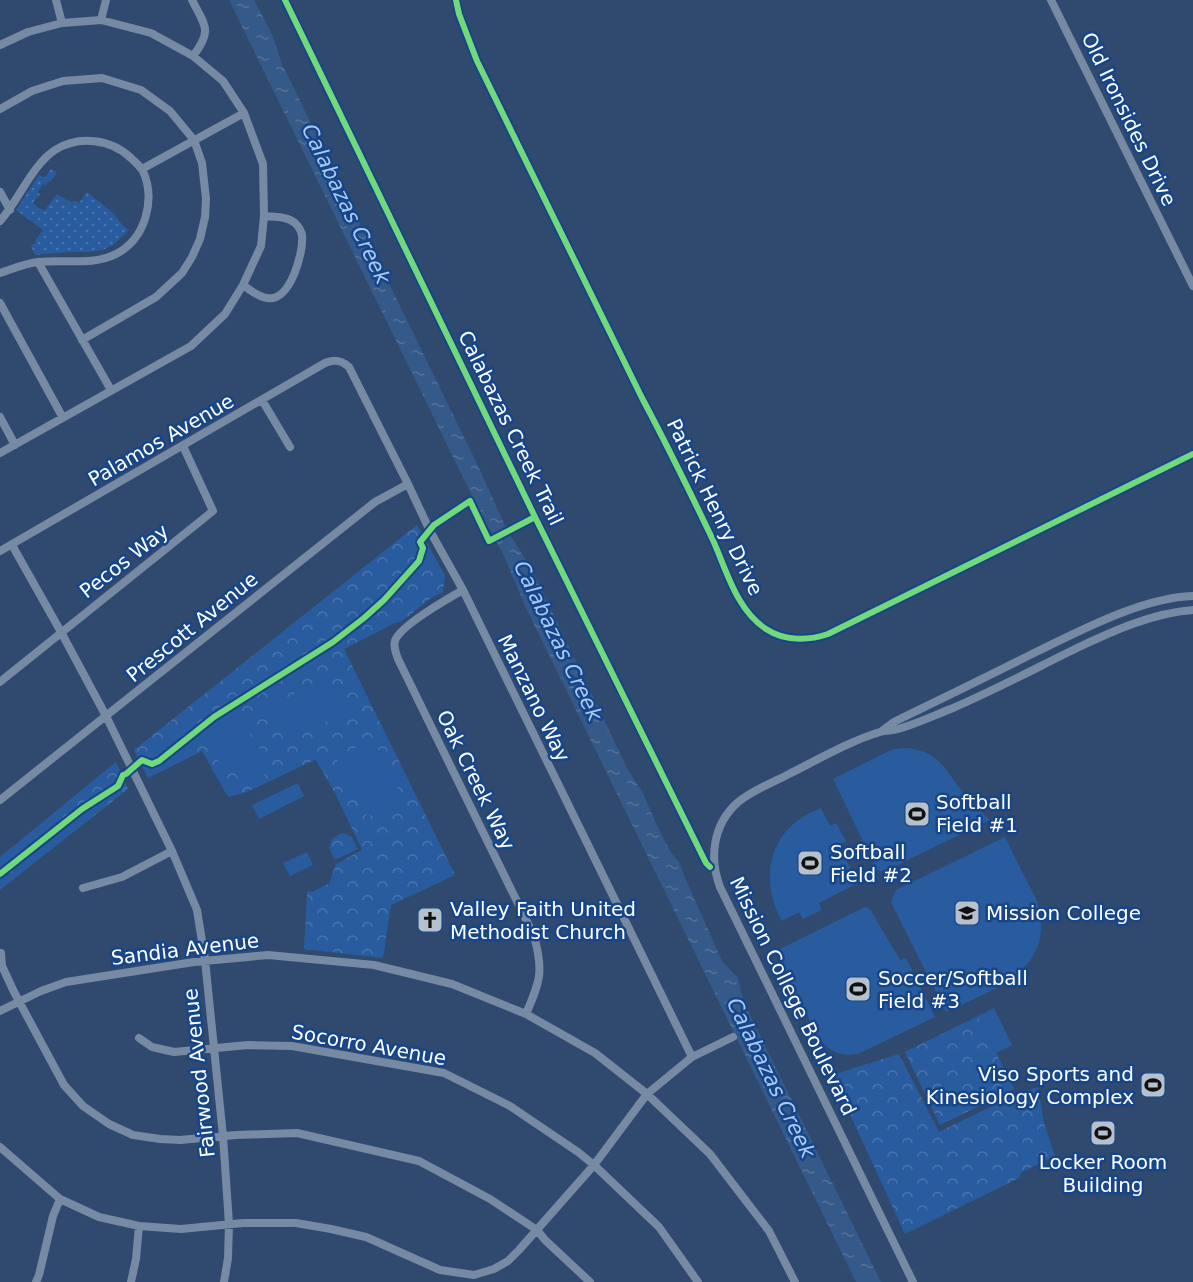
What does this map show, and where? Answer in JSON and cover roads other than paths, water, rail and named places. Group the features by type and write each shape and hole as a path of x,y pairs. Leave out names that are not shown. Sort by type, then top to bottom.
{"street":[{"path":"56,0 62,23"},
{"path":"101,21 106,0"},
{"path":"192,0 205,26 206,33 205,39 193,56"},
{"name":"Patrick Henry Drive","path":"456,0 463,26 477,61 714,541 734,588 746,609 766,630 793,639 828,634 1193,454"},
{"name":"Old Ironsides Drive","path":"1052,0 1193,286"},
{"path":"0,45 28,32 62,23 101,21 151,33 193,56 222,81 244,112 263,164 264,216 261,246 243,285 225,314 191,345 0,453"},
{"path":"0,109 32,91 63,81 102,78 141,90 170,111 194,140 202,163 206,199 200,239 192,257 182,273 156,297 82,340"},
{"path":"142,169 244,112"},
{"path":"0,221 10,210 44,158 74,141 95,140 122,150 142,169 147,185 147,213 142,228 131,244 115,255 97,260 38,262 0,273"},
{"path":"0,192 10,210"},
{"path":"243,285 255,293 275,298 288,287 294,275 302,235 299,227 288,218 264,216"},
{"path":"38,262 111,390"},
{"path":"0,303 63,418"},
{"name":"Palamos Avenue","path":"0,551 325,363 332,360 339,361"},
{"name":"Manzano Way","path":"339,361 349,367 430,531 463,590 692,1057"},
{"path":"262,400 290,447"},
{"path":"0,417 15,445"},
{"name":"Pecos Way","path":"0,682 213,511 183,446"},
{"name":"Prescott Avenue","path":"0,800 375,502 408,484"},
{"name":"Fairwood Avenue","path":"12,545 106,716 172,851 197,910 223,1136 229,1224 228,1258 224,1282"},
{"name":"Oak Creek Way","path":"463,590 418,618 397,637 394,647 534,936 541,966 535,993 526,1014"},
{"name":"Mission College Boulevard","path":"881,732 894,722 1093,625 1150,604 1183,596 1193,596"},
{"name":"Mission College Boulevard","path":"913,1282 720,887 714,859 716,841 723,822 736,804 745,797 846,746 881,732 897,730 953,708 1118,630 1148,619 1193,610"},
{"path":"83,888 122,877 172,851"},
{"path":"2,953 2,966 64,1085 83,1106 109,1124 133,1135 180,1140 297,1133 419,1161 490,1198 537,1230 590,1282"},
{"name":"Sandia Avenue","path":"0,1011 41,991 66,982 204,960 268,955 374,965 452,984 526,1014 595,1053 647,1095 710,1154 769,1231 795,1282"},
{"path":"0,1148 60,1199 99,1217 139,1226 181,1229 260,1222 296,1223 331,1228 366,1237 440,1270 474,1275 494,1269 508,1261 594,1165 647,1095 692,1057 733,1037"},
{"name":"Socorro Avenue","path":"139,1038 152,1047 174,1052 249,1045 292,1046 444,1072 510,1106 594,1165 659,1227 698,1282"},
{"path":"36,1282 53,1216 60,1199"},
{"path":"131,1282 139,1226"}],"water":[{"name":"Calabazas Creek","path":"229,0 254,0 272,34 282,64 507,530 533,572 628,770 643,793 670,851 680,864 722,961 738,978 744,1003 881,1282 856,1282 525,606 504,556 483,518"}],"place":[{"name":"Softball Field #1","path":"917,814"},
{"name":"Softball Field #2","path":"810,863"},
{"name":"Mission College","path":"967,913"},
{"name":"Valley Faith United Methodist Church","path":"430,920"},
{"name":"Soccer/Softball Field #3","path":"858,989"},
{"name":"Viso Sports and Kinesiology Complex","path":"1153,1085"},
{"name":"Locker Room Building","path":"1103,1133"}]}
